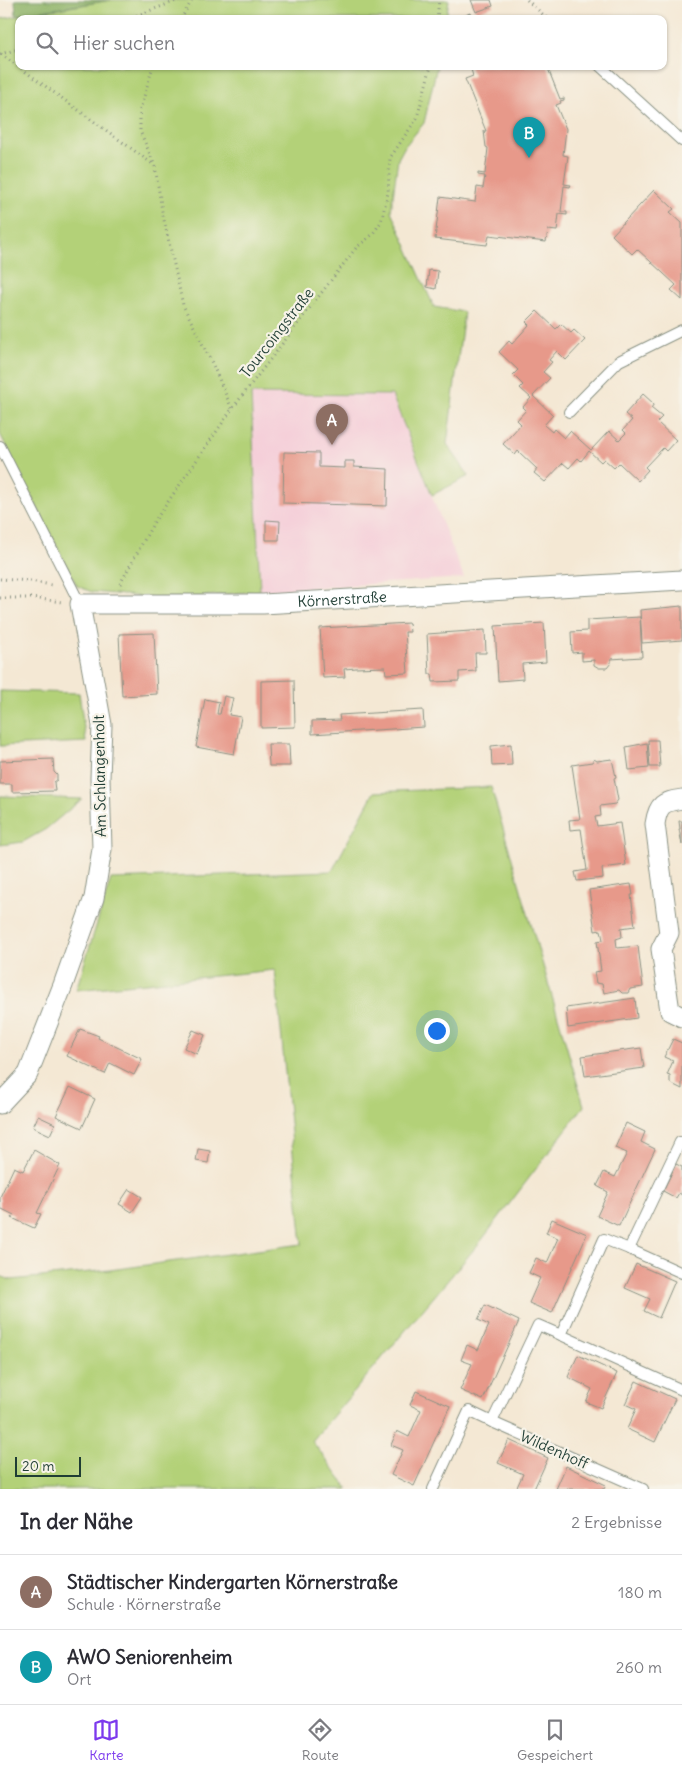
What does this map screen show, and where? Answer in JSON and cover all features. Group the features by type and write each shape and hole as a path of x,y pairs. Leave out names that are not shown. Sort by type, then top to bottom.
{"street":[{"name":"Körnerstraße","path":"80,604 263,604 682,580"},
{"name":"Am Schlangenholt","path":"0,1104 28,1074 63,985 94,898 102,849 100,778 102,725 80,604"},
{"path":"682,799 667,801 661,806 656,813 655,824 669,933 661,949 670,1011 682,1016"}],"lane":[{"path":"604,70 682,141"},
{"path":"569,412 619,361 682,330"},
{"name":"Am Schlangenholt","path":"0,446 80,604"},
{"path":"628,1250 680,1142 682,1143"},
{"path":"562,1335 604,1239 682,1273"},
{"path":"492,1422 538,1325 682,1390"},
{"name":"Wildenhoff","path":"433,1489 469,1411 643,1489"}],"path":[{"path":"138,15 179,0"},
{"path":"183,15 192,0"},
{"path":"438,15 440,0"},
{"path":"527,0 544,15"},
{"path":"1,54 15,50"},
{"path":"1,54 15,64"},
{"path":"23,70 155,166"},
{"path":"153,70 140,110 140,131 155,166 162,211 183,305 212,363 232,410"},
{"name":"Tourcoingstraße","path":"110,604 154,522 232,410 356,248 372,235 381,222 388,193 390,158 417,118 430,70"},
{"path":"0,579 32,580 54,585"},
{"path":"0,598 32,598 80,604"}],"shaded area":[{"path":"251,394 392,395 464,578 260,591"}],"green space":[{"path":"15,0 111,0 16,15"},
{"path":"111,0 449,0 447,15 23,15"},
{"path":"15,16 15,70 436,70 424,123 405,146 398,159 391,211 434,307 464,312 447,444 469,476 432,495 392,395 251,394 260,591 185,598 158,598 92,592 77,586 0,434 0,19"},
{"path":"0,691 79,693 86,742 0,746"},
{"path":"491,787 584,1106 481,1241 312,1441 348,1489 0,1489 0,1276 11,1280 110,1270 302,1244 275,970 76,990 111,879 332,871 374,792"},
{"path":"0,796 82,799 46,829 23,842 0,845"}],"building":[{"path":"471,0 491,0 493,6 476,12"},
{"path":"471,70 549,70 560,99 564,98 564,100 560,101 561,103 556,105 566,129 563,155 568,156 564,184 571,185 570,187 564,186 561,212 567,212 567,215 559,214 557,231 548,230 546,242 489,235 487,245 435,239 440,197 475,202 477,187 483,188 485,176 478,175 478,173 485,174 488,148 486,147 484,131 486,131 465,79 473,76"},
{"path":"654,190 674,209 670,212 682,223 682,300 671,290 676,285 637,249 632,254 612,235"},
{"path":"429,270 438,271 436,289 427,287"},
{"path":"537,311 556,329 561,324 571,333 574,330 585,340 566,360 557,351 549,360 552,362 543,372 550,378 533,396 553,415 544,425 552,432 554,429 564,438 570,431 591,450 609,431 619,440 626,433 623,430 632,420 625,414 643,394 654,404 651,408 662,417 657,422 676,440 666,451 663,448 645,467 648,470 638,481 619,463 614,468 604,459 601,462 589,451 581,461 578,458 569,468 563,463 545,482 534,473 537,469 518,451 515,455 503,444 521,424 517,420 526,410 523,407 531,398 520,388 523,385 513,375 518,370 499,352 509,341 512,344 529,325 526,322"},
{"path":"284,452 319,453 319,467 345,468 345,461 354,461 354,467 388,469 387,506 283,503"},
{"path":"266,520 280,521 279,540 266,540"},
{"path":"682,606 682,640 642,643 640,610"},
{"path":"640,617 642,657 611,659 611,663 607,668 599,668 594,665 594,660 582,661 582,652 572,653 571,632 587,631 587,620"},
{"path":"409,623 410,632 405,632 408,673 386,674 385,667 356,668 344,669 345,677 323,678 320,628"},
{"path":"544,623 546,662 522,664 523,679 498,681 495,626"},
{"path":"485,630 486,653 475,653 476,671 459,672 459,681 433,682 432,674 429,674 427,634"},
{"path":"154,633 157,694 122,696 119,634"},
{"path":"294,680 295,727 261,728 261,681"},
{"path":"224,696 233,698 229,715 241,717 234,754 196,747 205,699 219,702 217,714 220,714"},
{"path":"423,710 424,727 312,734 312,721 340,720 339,715"},
{"path":"648,740 658,740 660,767 650,767"},
{"path":"647,743 649,768 629,770 626,747"},
{"path":"268,744 289,744 290,766 269,766"},
{"path":"511,744 512,765 492,766 491,746"},
{"path":"53,759 54,772 57,775 57,780 54,782 55,791 12,792 12,784 0,784 0,761"},
{"path":"594,759 597,761 612,759 618,800 615,804 600,806 601,816 595,817 597,826 620,823 626,865 602,868 603,878 577,881 575,872 587,870 581,829 570,830 569,820 580,819 572,765 592,762"},
{"path":"679,821 682,821 682,845 679,829"},
{"path":"631,884 635,926 621,928 622,937 616,939 617,948 638,946 643,987 630,989 628,993 622,993 619,990 604,993 602,984 596,983 594,972 601,971 597,941 603,940 601,930 595,931 589,890"},
{"path":"635,998 637,1018 568,1028 566,1008"},
{"path":"80,1029 99,1036 98,1038 142,1059 134,1075 110,1063 105,1074 67,1056"},
{"path":"193,1030 205,1035 197,1054 184,1048"},
{"path":"673,1039 682,1043 682,1089 670,1083 670,1076 667,1075 673,1061 664,1057"},
{"path":"641,1048 644,1068 585,1076 582,1056"},
{"path":"70,1087 95,1099 82,1128 56,1116"},
{"path":"38,1116 55,1124 50,1135 33,1127"},
{"path":"626,1123 645,1132 641,1142 655,1149 619,1226 597,1216 608,1192 597,1186 604,1172 615,1177 627,1153 615,1148"},
{"path":"198,1149 210,1151 208,1163 196,1161"},
{"path":"34,1150 60,1165 37,1213 41,1214 34,1228 12,1218 14,1215 0,1208 0,1197 14,1167 23,1171"},
{"path":"676,1164 682,1167 682,1195 679,1193 676,1198 663,1191"},
{"path":"129,1189 142,1197 132,1212 119,1204"},
{"path":"552,1219 587,1234 552,1313 529,1303 540,1278 529,1273 536,1258 547,1263 558,1238 546,1233"},
{"path":"636,1264 675,1281 659,1318 644,1311 650,1299 625,1288"},
{"path":"485,1305 519,1321 483,1400 460,1390 472,1364 461,1360 467,1345 478,1350 489,1325 478,1320"},
{"path":"578,1355 617,1373 601,1408 586,1402 592,1389 568,1377"},
{"path":"636,1381 675,1399 655,1442 627,1429 636,1409 625,1404"},
{"path":"416,1391 450,1406 414,1486 391,1475 403,1450 391,1445 397,1431 409,1437 421,1410 410,1405"},
{"path":"509,1440 548,1458 534,1489 521,1489 517,1487 523,1474 498,1463"},
{"path":"566,1466 606,1485 604,1489 556,1489"}],"place":[{"name":"AWO Seniorenheim","path":"529,158"},
{"name":"Städtischer Kindergarten Körnerstraße","path":"332,445"}]}
